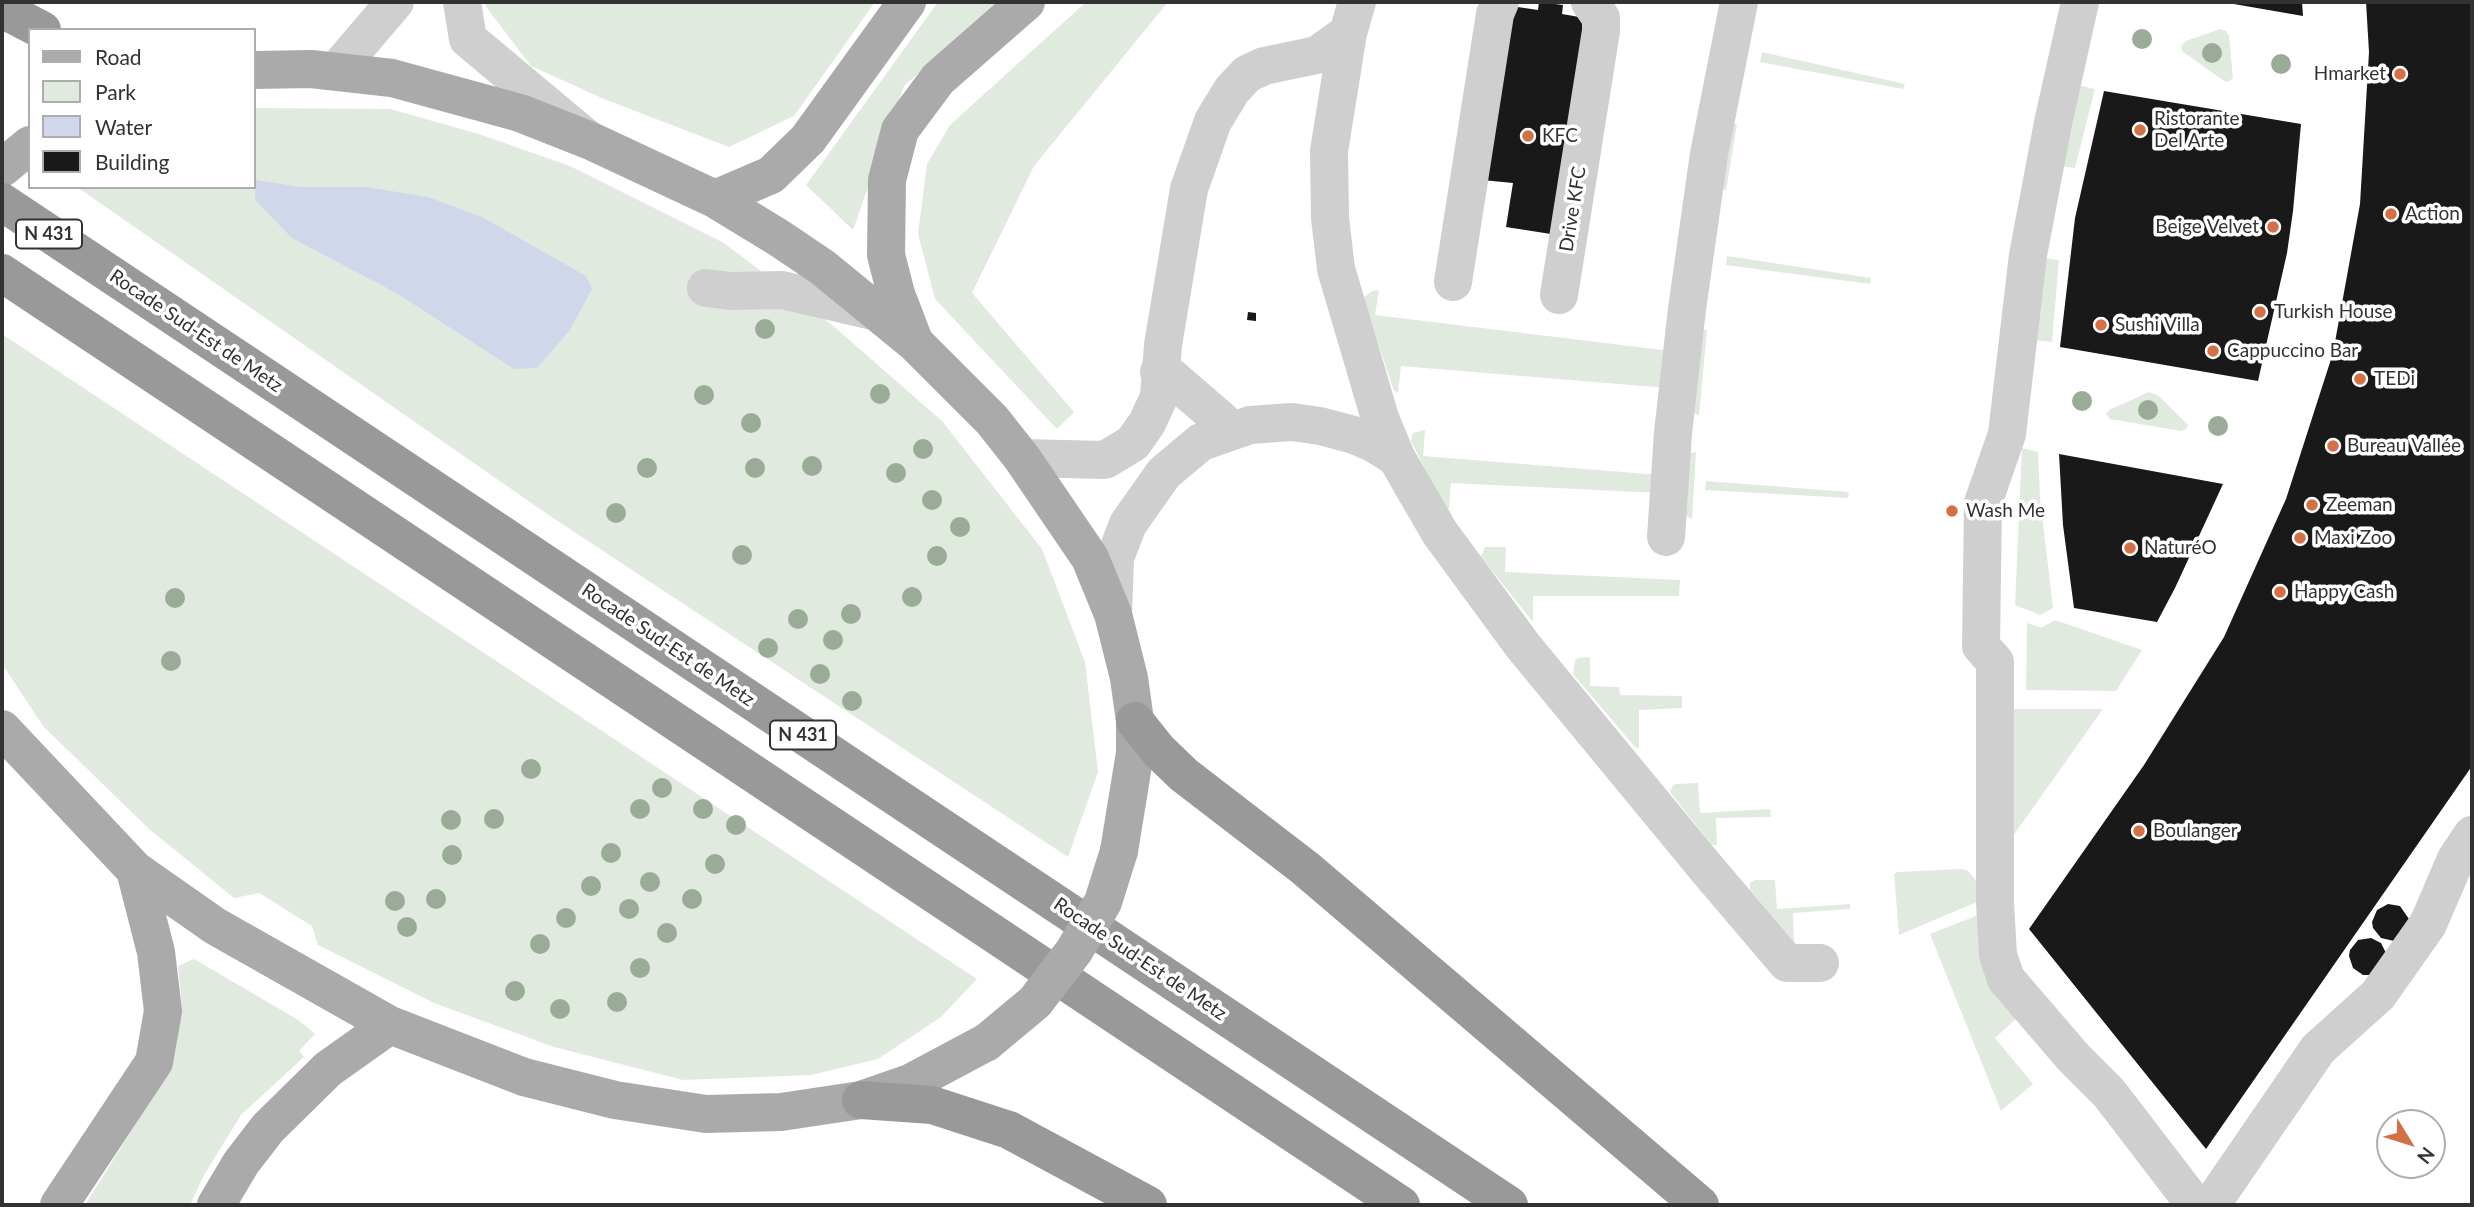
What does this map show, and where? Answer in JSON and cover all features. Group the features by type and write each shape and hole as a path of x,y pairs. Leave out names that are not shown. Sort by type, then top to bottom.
{"highway":[{"path":"2,9 38,28"},
{"name":"Rocade Sud-Est de Metz","path":"2,202 1509,1205"},
{"name":"N 431","path":"2,273 1401,1205"},
{"path":"1135,721 1159,751 1184,775 1306,868 1700,1205"},
{"path":"861,1100 932,1105 1009,1130 1148,1205"}],"main road":[{"path":"715,199 771,175 808,139 908,2"},
{"path":"915,343 896,294 886,255 887,180 900,130 938,79 1026,2"},
{"path":"2,729 135,870 215,926 390,1025 524,1077 615,1100 706,1114 781,1112 861,1100 909,1083 987,1042 1035,1002 1074,951 1103,902 1119,851 1135,753 1135,721 1129,678 1114,614 1090,558 1022,458 992,420 915,343 822,267 715,199 591,141 520,113 392,78 336,71 256,70"},
{"path":"2,168 28,147"},
{"path":"59,1205 154,1062 163,1011 156,951 135,870"},
{"path":"216,1205 241,1163 268,1128 328,1069 390,1025"}],"lane":[{"path":"336,71 395,2"},
{"path":"462,2 468,39 591,141"},
{"path":"1453,282 1494,14 1500,2"},
{"name":"Drive KFC","path":"1559,295 1601,31 1601,18 1590,2"},
{"path":"1666,537 1673,433 1687,309 1709,154 1739,2"},
{"path":"2080,2 2028,255 2007,434 1983,503 1981,646 1996,662 1997,955 2006,979 2073,1057 2109,1093 2195,1205"},
{"path":"1022,458 1105,460 1133,443 1147,423 1159,397 1159,372 1189,189 1213,121 1232,90 1247,74 1264,66 1317,55 1352,18"},
{"path":"1352,18 1329,151 1330,218 1336,270 1380,418 1396,457 1440,533 1523,646 1707,870 1787,964 1820,963"},
{"path":"706,288 731,291 782,290 877,312"},
{"path":"1159,372 1171,377 1222,421 1227,432"},
{"path":"1114,614 1115,558 1128,524 1164,473 1201,442 1250,425 1292,422 1320,426 1373,443 1396,457"},
{"path":"2210,1205 2318,1049 2378,995 2428,924 2456,859 2472,835"}],"green space":[{"path":"485,2 875,2 794,116 729,147 604,99 531,66"},
{"path":"938,2 998,2 904,86 853,230 806,185"},
{"path":"1086,2 1168,2 1034,166 972,293 1074,412 1057,429 935,299 918,234 927,164 950,125"},
{"path":"2220,29 2226,31 2229,36 2233,78 2228,82 2182,51 2181,46 2186,41"},
{"path":"1762,52 1905,84 1903,89 1760,62"},
{"path":"2077,85 2095,89 2075,168 2061,166"},
{"path":"256,108 390,109 479,134 570,166 724,243 831,324 942,421 1042,549 1085,662 1098,772 1068,857 550,516 80,189 256,189"},
{"path":"1732,124 1737,124 1726,191 1722,188"},
{"path":"1727,256 1871,278 1870,284 1726,265"},
{"path":"2044,258 2059,260 2052,342 2033,340"},
{"path":"1379,290 1375,315 1671,351 1667,388 1401,366 1398,392 1394,391 1363,298 1372,291"},
{"path":"1703,329 1707,330 1699,416 1692,412"},
{"path":"2,334 977,979 941,1017 878,1059 811,1075 683,1080 554,1047 434,1003 318,945 312,926 259,893 234,898 149,829 43,726 2,664"},
{"path":"2149,392 2159,396 2188,425 2186,429 2181,431 2110,419 2106,414 2109,410"},
{"path":"1425,430 1423,456 1660,475 1659,493 1451,483 1447,508 1411,441 1413,433"},
{"path":"2022,448 2038,452 2040,498 2053,608 2040,615 2015,605"},
{"path":"1696,452 1692,519 1683,514 1688,454"},
{"path":"1706,481 1849,492 1848,498 1705,490"},
{"path":"1485,547 1506,547 1505,572 1680,580 1679,596 1533,596 1533,622 1481,557"},
{"path":"2055,620 2142,650 2116,691 2026,690 2027,623 2041,628"},
{"path":"1590,657 1590,686 1619,687 1620,695 1682,696 1682,708 1639,710 1639,748 1635,747 1573,674 1578,658"},
{"path":"2013,709 2103,709 2013,836"},
{"path":"1698,783 1700,813 1770,809 1771,817 1716,818 1717,845 1712,845 1670,792 1676,784"},
{"path":"1967,870 1975,879 1978,888 1977,902 1899,935 1894,874"},
{"path":"1755,880 1775,880 1777,909 1850,904 1850,909 1793,913 1794,942 1750,890 1750,883"},
{"path":"1978,915 2016,1019 1995,1038 2033,1084 2001,1111 1930,934"},
{"path":"194,959 300,1021 315,1034 299,1051 304,1057 241,1115 204,1175 190,1205 85,1205 158,1088 182,1008 178,966"}],"water":[{"path":"256,180 301,187 366,187 428,197 482,217 586,276 592,289 569,331 537,368 514,369 398,294 292,238 255,200"}],"building":[{"name":"KFC","path":"1539,2 1563,5 1562,14 1585,18 1551,234 1506,227 1513,183 1482,180 1511,6 1538,10"},
{"path":"2302,2 2303,16 2228,3"},
{"path":"2366,2 2472,2 2472,766 2206,1149 2029,929 2144,765 2224,637 2286,499 2333,353 2360,204 2369,52"},
{"path":"2104,91 2301,124 2287,253 2258,381 2060,347 2075,218"},
{"path":"1248,312 1256,313 1256,321 1247,320"},
{"name":"NaturéO","path":"2059,454 2223,484 2157,622 2074,608 2063,525"},
{"path":"2388,904 2400,906 2409,919 2394,941 2381,938 2372,922 2377,910"},
{"path":"2371,938 2381,943 2386,953 2370,975 2363,975 2353,968 2350,950 2358,940"}],"place":[{"name":"Hmarket","path":"2400,74"},
{"name":"Ristorante Del Arte","path":"2140,130"},
{"name":"KFC","path":"1528,136"},
{"name":"Action","path":"2391,214"},
{"name":"Beige Velvet","path":"2273,227"},
{"name":"Turkish House","path":"2260,312"},
{"name":"Sushi Villa","path":"2101,325"},
{"name":"Cappuccino Bar","path":"2213,351"},
{"name":"TEDi","path":"2360,379"},
{"name":"Bureau Vallée","path":"2333,446"},
{"name":"Zeeman","path":"2312,505"},
{"name":"Wash Me","path":"1952,511"},
{"name":"Maxi Zoo","path":"2300,538"},
{"name":"NaturéO","path":"2130,548"},
{"name":"Happy Cash","path":"2280,592"},
{"name":"Boulanger","path":"2139,831"}]}
